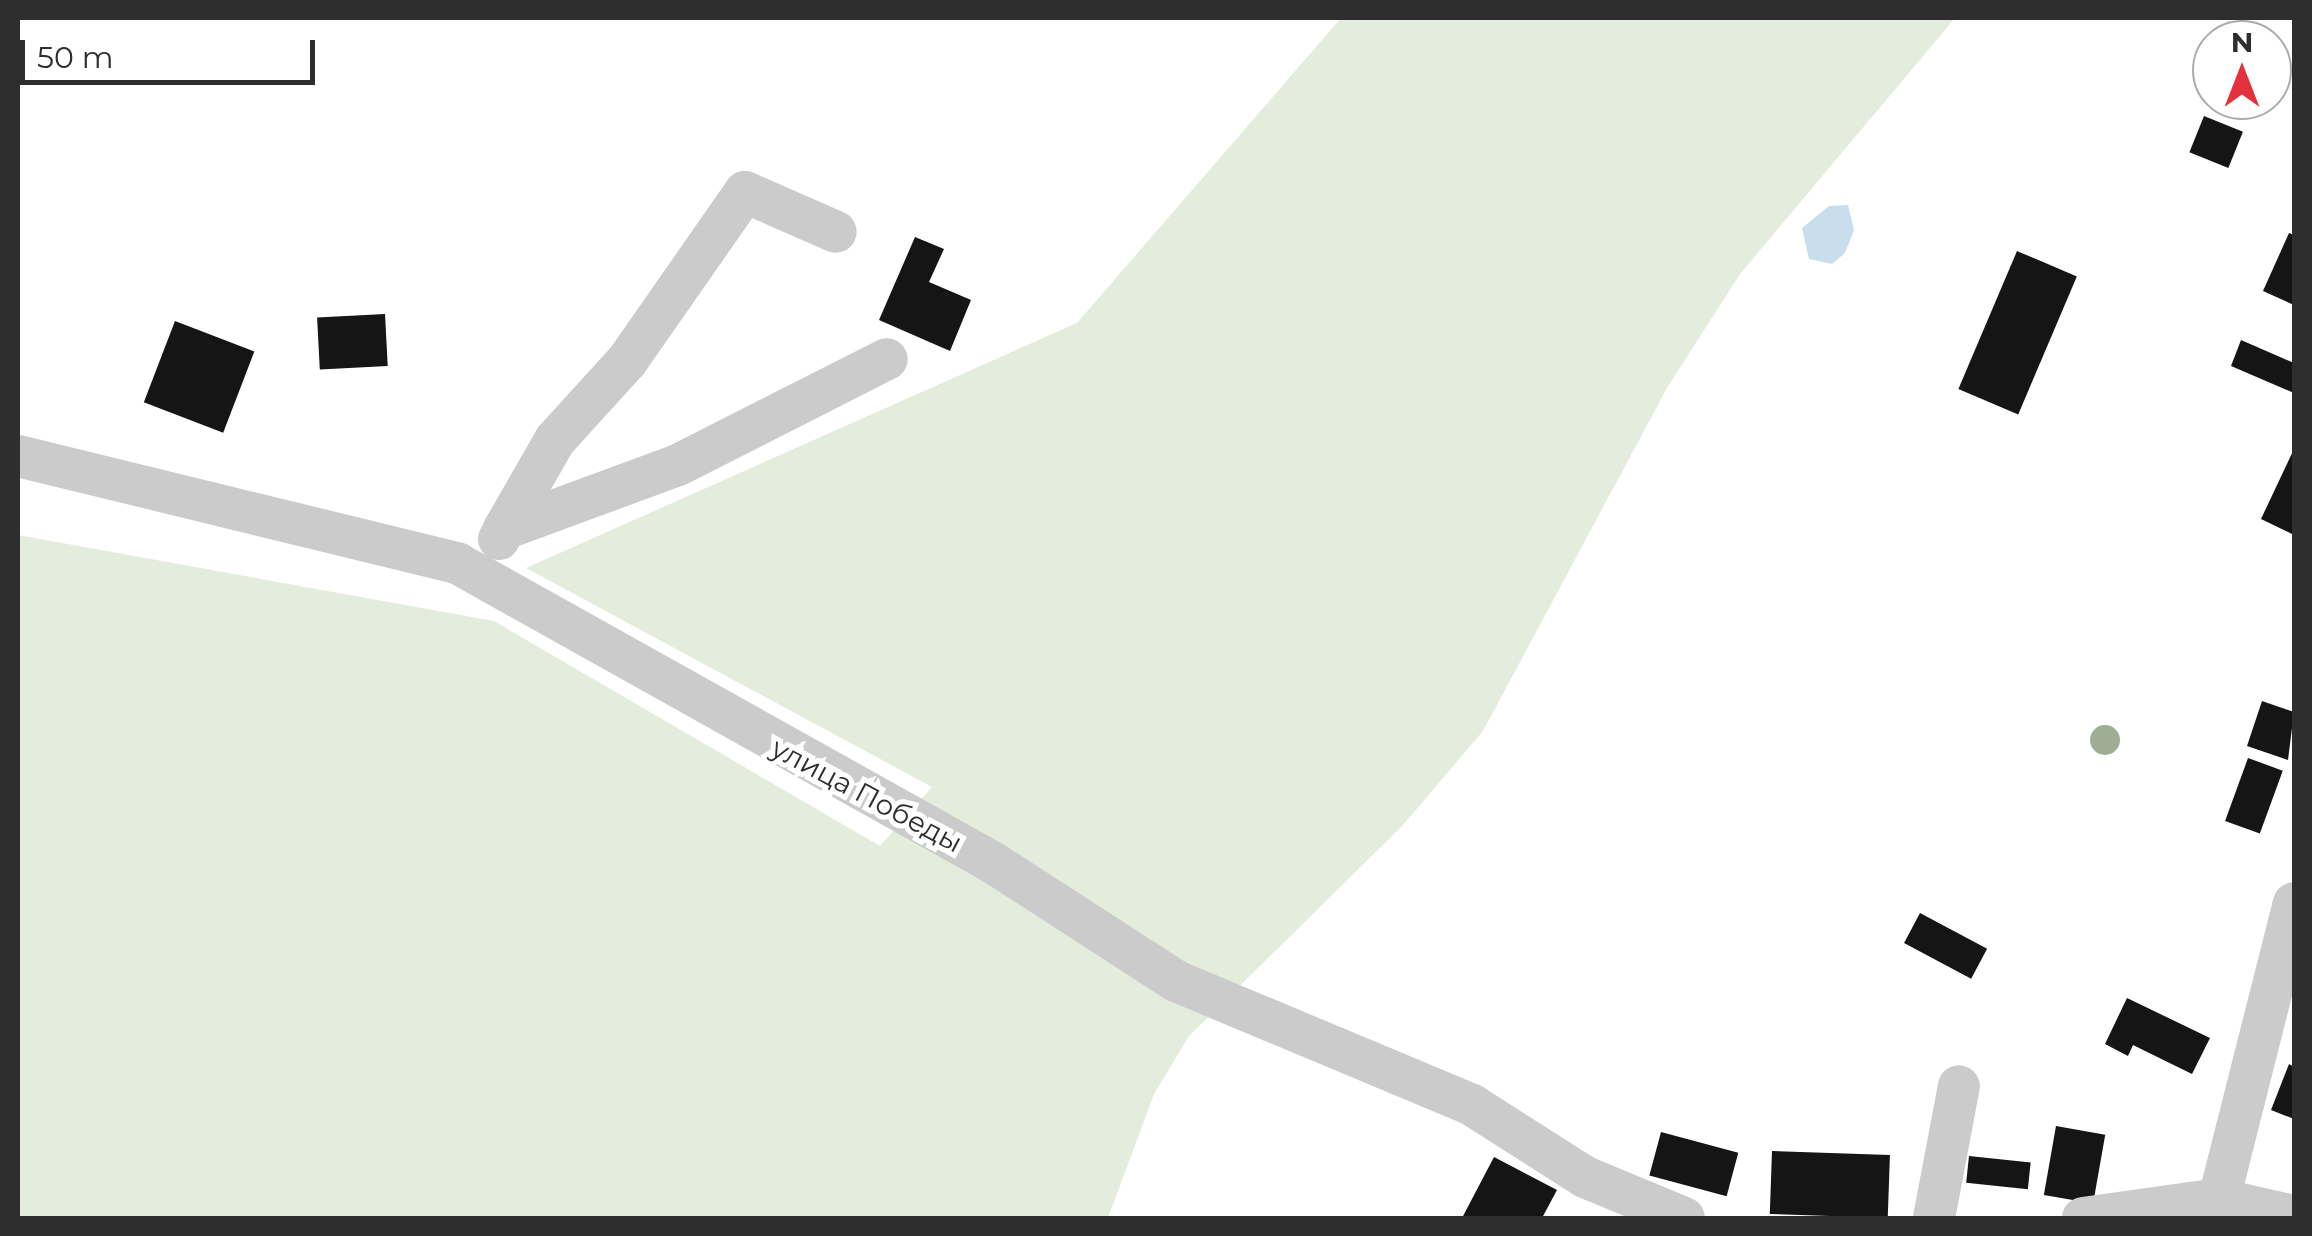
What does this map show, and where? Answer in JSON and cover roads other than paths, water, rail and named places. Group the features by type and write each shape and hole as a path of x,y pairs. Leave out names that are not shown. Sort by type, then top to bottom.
{"street":[{"path":"480,575 555,440 627,361 745,192 836,232"},
{"path":"504,528 678,465 887,359"},
{"name":"улица Победы","path":"18,456 480,575 992,862 1176,981 1472,1105 1585,1177 1673,1217"},
{"path":"2219,1199 2294,903"},
{"path":"1934,1218 1959,1086"},
{"path":"2083,1218 2219,1199 2294,1216"}],"water":[{"path":"1848,205 1854,230 1845,253 1832,264 1809,259 1802,228 1829,206"}]}
